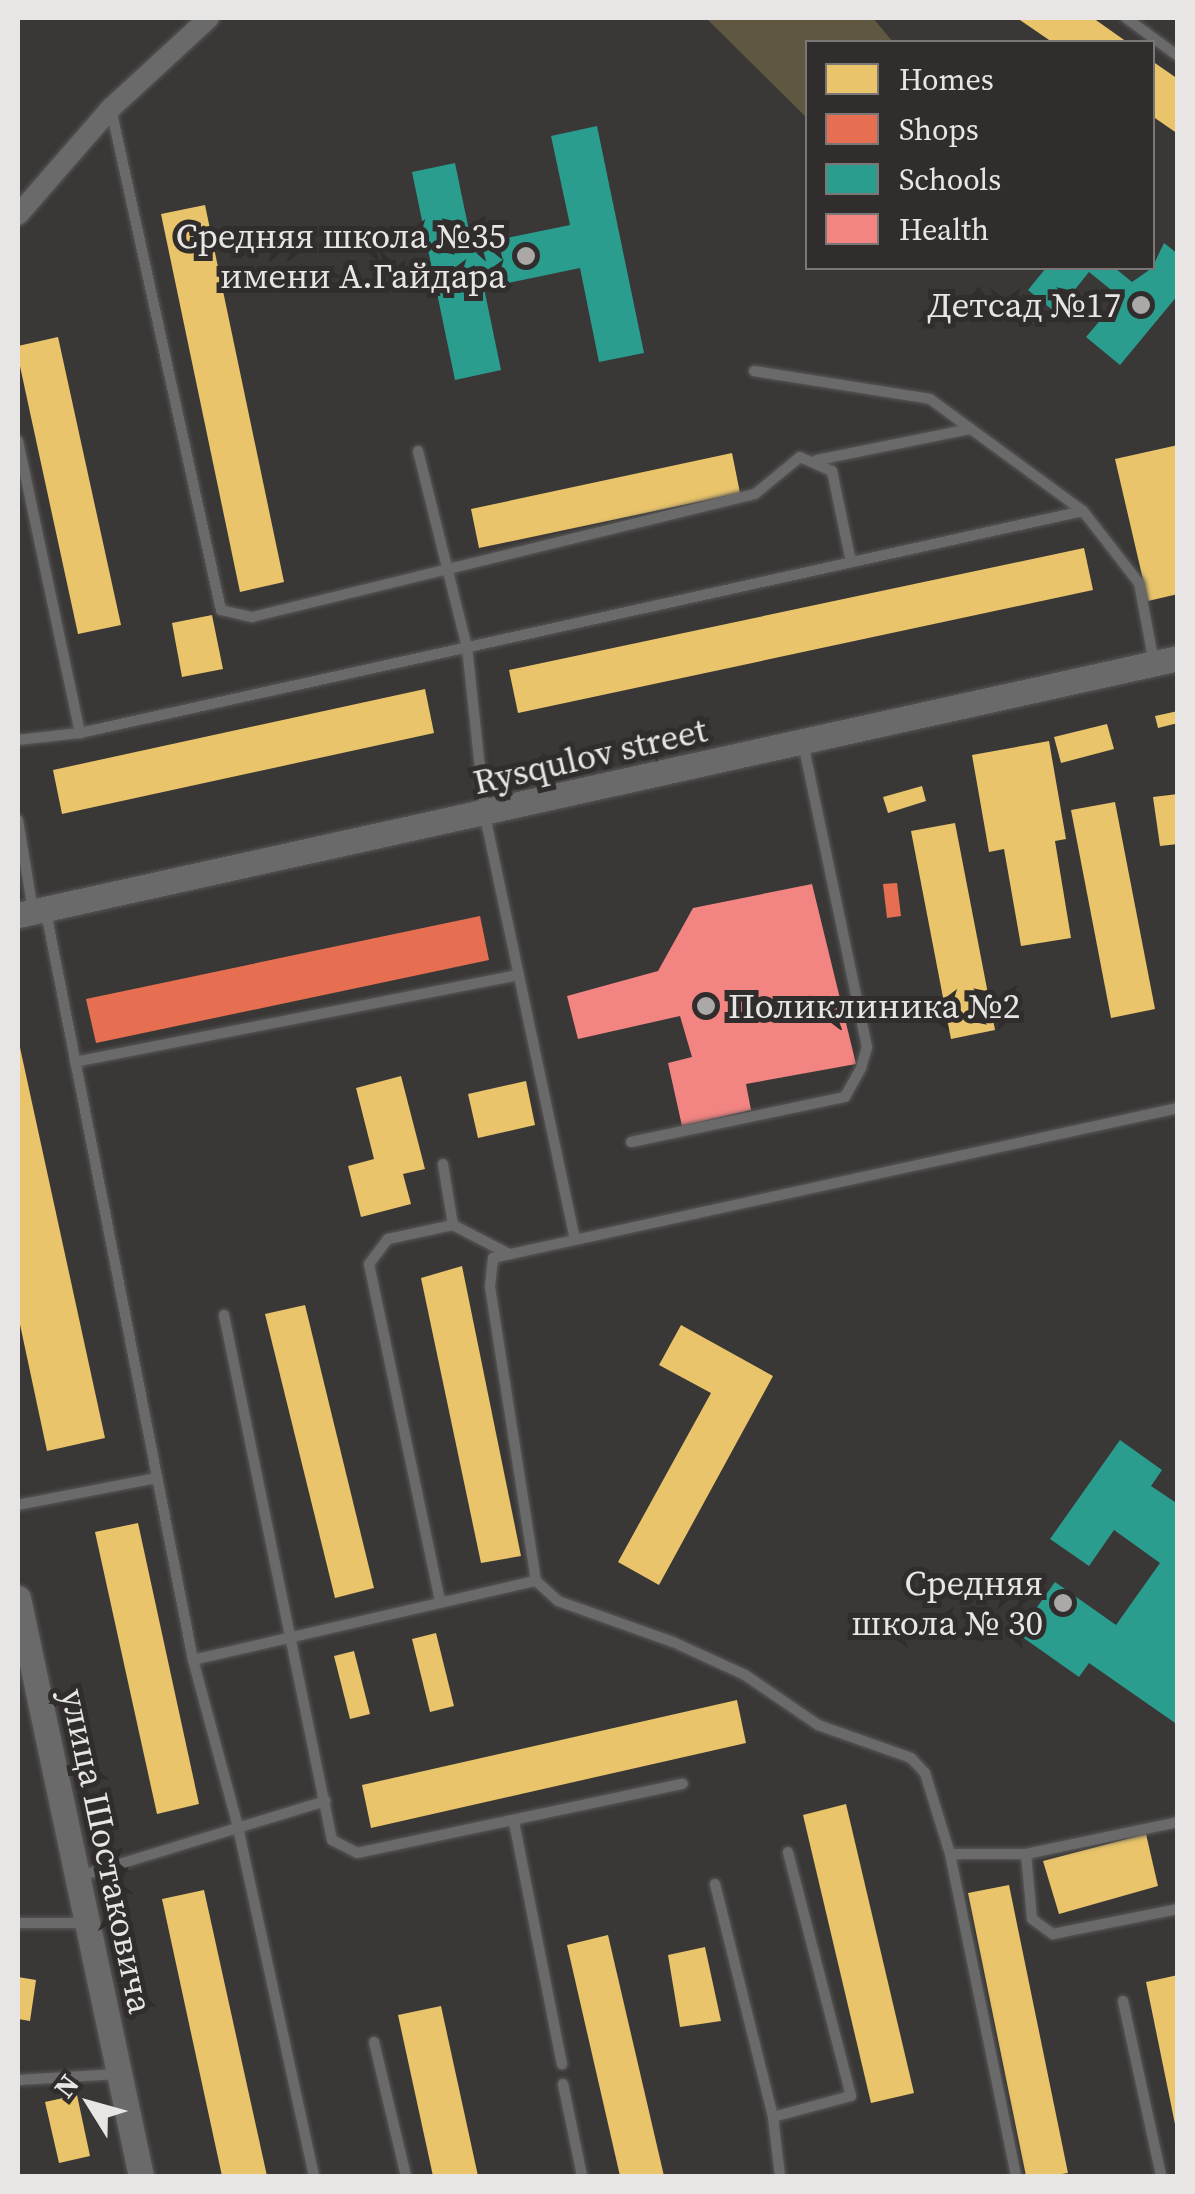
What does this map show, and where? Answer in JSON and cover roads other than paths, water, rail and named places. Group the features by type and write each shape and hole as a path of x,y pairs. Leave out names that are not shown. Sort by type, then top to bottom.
{"street":[{"path":"18,215 111,108 198,23"},
{"name":"Rysqulov street","path":"32,912 485,816 1166,661"},
{"name":"улица Шостаковича","path":"18,1598 141,2176"}],"lane":[{"path":"1126,18 1178,56"},
{"path":"111,108 221,610 252,617 448,565 755,494 800,457 818,460 972,429"},
{"path":"754,371 930,399 1084,511 1140,583 1166,661"},
{"path":"18,441 80,733"},
{"path":"418,451 467,646 485,816 575,1240"},
{"path":"818,460 832,471 851,562"},
{"path":"18,740 80,733 1084,511"},
{"path":"632,1142 845,1097 861,1068 866,1047 803,743"},
{"path":"18,820 32,912 75,1062 193,1660 237,1824 314,2176"},
{"path":"75,1062 519,974"},
{"path":"1016,2176 950,1854 926,1774 911,1758 818,1725 745,1674 558,1602 536,1581 490,1287 493,1258 1178,1108"},
{"path":"442,1164 453,1224"},
{"path":"440,1601 369,1264 388,1239 453,1224 510,1254"},
{"path":"224,1315 332,1840 357,1853 682,1784"},
{"path":"18,1505 157,1478"},
{"path":"193,1660 536,1581"},
{"path":"76,1877 237,1824 326,1801"},
{"path":"514,1822 562,2064"},
{"path":"950,1854 1026,1854 1178,1822"},
{"path":"773,2118 848,2102 851,2096 788,1852"},
{"path":"1026,1854 1032,1919 1052,1934 1178,1910"},
{"path":"715,1884 773,2118 780,2176"},
{"path":"18,1924 86,1924"},
{"path":"1122,2001 1161,2176"},
{"path":"374,2042 406,2176"},
{"path":"18,2080 119,2074"},
{"path":"564,2084 582,2176"}],"place":[{"name":"Средняя школа №35 имени А.Гайдара","path":"526,256"},
{"name":"Детсад №17","path":"1141,305"},
{"name":"Поликлиника №2","path":"706,1006"},
{"name":"Средняя школа № 30","path":"1063,1603"}]}
